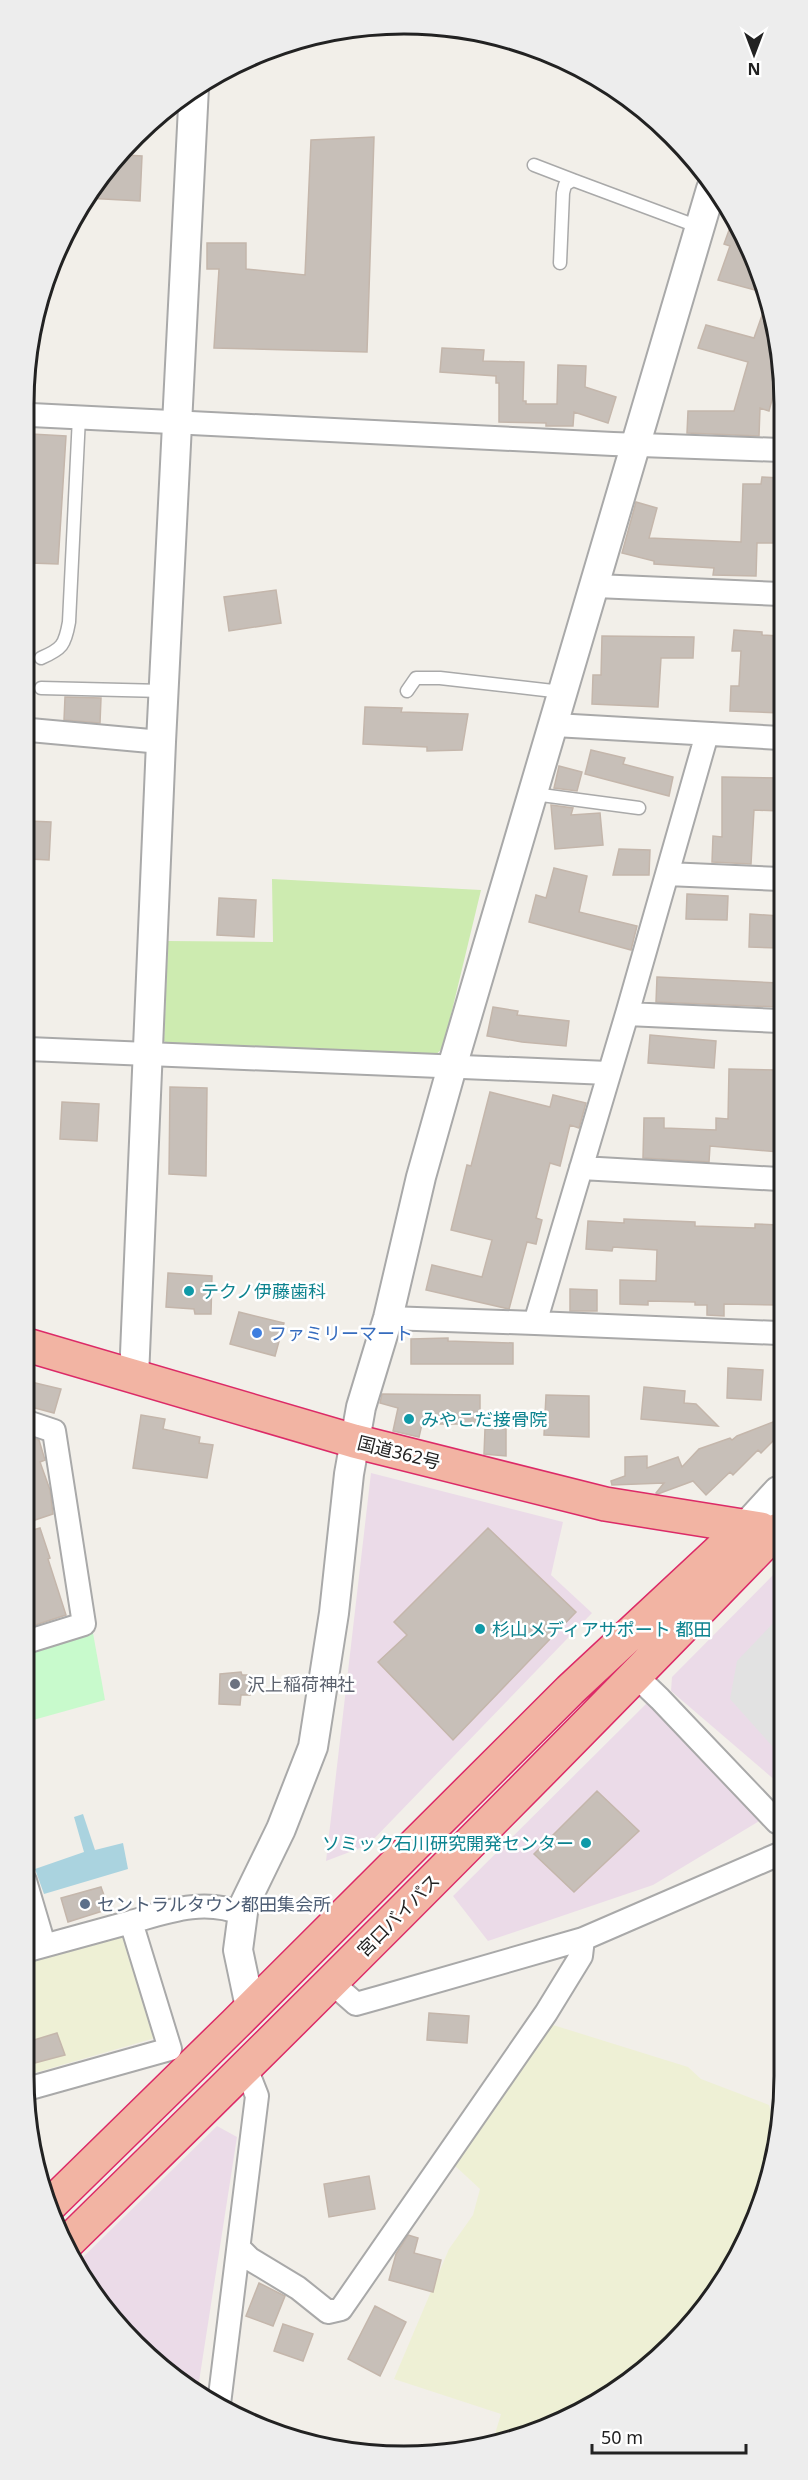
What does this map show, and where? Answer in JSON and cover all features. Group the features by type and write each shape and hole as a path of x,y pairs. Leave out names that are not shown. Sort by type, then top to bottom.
{"highway":[{"name":"国道362号","path":"34,1347 354,1441 605,1504 769,1530"},
{"name":"宮口バイパス","path":"72,2238 246,2068 636,1676 769,1530"},
{"path":"56,2199 570,1690 769,1530"}],"street":[{"path":"134,1377 160,742 193,101"},
{"path":"250,2007 238,1950 244,1905 281,1829 313,1747 332,1624 354,1441 361,1407 388,1317 452,1067 555,725 562,692 596,586 709,196"},
{"path":"34,414 774,450"},
{"path":"596,586 774,594"},
{"path":"555,725 774,738"},
{"path":"34,730 160,742"},
{"path":"535,1323 707,734"},
{"path":"667,874 774,879"},
{"path":"627,1014 774,1021"},
{"path":"34,1049 608,1074"},
{"path":"581,1168 774,1179"},
{"path":"388,1317 774,1333"},
{"path":"34,1424 54,1431 84,1624 34,1640"},
{"path":"769,1530 774,1508"},
{"path":"636,1676 774,1819"},
{"path":"331,1982 356,2004 583,1939 774,1856"},
{"path":"34,1948 190,1906 226,1907 243,1914"},
{"path":"34,2087 170,2049 131,1922"},
{"path":"239,2248 250,2259 298,2288 328,2312 341,2309 546,2013 581,1956 583,1939"},
{"path":"220,2396 257,2096 246,2068"}],"lane":[{"path":"534,165 700,228"},
{"path":"560,263 563,193 565,185 573,180"},
{"path":"41,658 58,650 66,639 69,622 80,417"},
{"path":"407,691 416,678 440,678 562,692"},
{"path":"41,688 163,691"},
{"path":"534,794 639,808"}],"shaded area":[{"path":"371,1473 563,1522 551,1575 592,1613 368,1845 326,1861"},
{"path":"774,1574 774,1779 671,1691 672,1677"},
{"path":"774,1622 774,1746 730,1699 737,1661"},
{"path":"647,1703 761,1820 653,1885 488,1941 453,1896"},
{"path":"217,2126 237,2137 199,2383 160,2354 126,2320 82,2258"}],"green space":[{"path":"272,879 481,890 443,1048 433,1057 170,1045 164,1041 168,941 273,942"},
{"path":"93,1633 105,1700 34,1720 34,1651"},
{"path":"131,1922 155,2038 34,2073 34,1953"},
{"path":"537,2020 688,2067 701,2079 769,2105 771,2113 761,2172 745,2217 724,2261 682,2320 648,2354 589,2396 523,2426 495,2434 501,2414 394,2379 449,2249 473,2215 480,2189 452,2163"}],"water":[{"path":"83,1814 95,1850 123,1843 128,1869 44,1894 35,1869 84,1852 74,1817"}],"building":[{"path":"374,137 367,352 214,348 219,269 207,269 207,243 246,243 246,269 305,275 311,140"},
{"path":"131,155 142,156 140,201 97,199"},
{"path":"729,229 756,290 718,280 730,246 724,244"},
{"path":"762,314 774,394 769,411 760,408 759,436 687,433 688,411 734,411 748,362 698,348 706,325 754,338"},
{"path":"442,348 484,350 483,361 524,362 523,401 526,401 526,404 557,404 558,365 586,366 585,387 616,397 608,423 574,412 573,426 499,422 499,383 496,383 496,376 440,372"},
{"path":"34,434 66,436 58,564 34,563"},
{"path":"762,477 774,478 774,543 757,543 756,576 713,575 714,568 654,564 654,561 622,553 636,502 657,508 649,538 741,542 743,484 761,484"},
{"path":"276,590 281,623 229,631 224,597"},
{"path":"734,630 762,632 762,635 774,636 774,713 730,711 731,686 739,686 741,651 732,651"},
{"path":"602,636 694,637 693,658 661,658 658,707 592,704 593,675 601,675"},
{"path":"65,697 101,698 100,723 64,720"},
{"path":"365,707 402,708 401,712 468,714 462,750 427,751 427,747 363,744"},
{"path":"591,750 625,758 623,764 673,777 669,796 585,774"},
{"path":"559,766 582,772 577,791 554,788"},
{"path":"722,777 774,778 774,811 754,810 751,864 712,862 713,836 722,837"},
{"path":"551,805 573,808 571,815 600,813 603,845 555,849"},
{"path":"34,821 51,822 49,860 34,859"},
{"path":"619,849 650,850 649,875 613,875"},
{"path":"554,868 587,876 579,912 637,926 631,950 529,922 536,895 546,898"},
{"path":"687,894 728,896 727,920 686,919"},
{"path":"219,898 256,900 254,937 217,935"},
{"path":"750,914 774,916 774,948 749,947"},
{"path":"657,977 774,983 774,1007 656,1002"},
{"path":"493,1007 518,1011 517,1015 569,1021 566,1046 487,1036"},
{"path":"650,1035 716,1041 714,1068 648,1063"},
{"path":"729,1069 774,1070 774,1152 710,1146 709,1162 643,1158 644,1118 664,1118 664,1128 716,1130 716,1118 728,1119"},
{"path":"170,1087 207,1088 206,1176 169,1174"},
{"path":"490,1092 550,1107 553,1095 586,1103 579,1128 570,1125 560,1166 550,1163 536,1218 542,1220 536,1244 527,1242 509,1309 426,1290 432,1265 482,1277 492,1240 451,1230 467,1165 471,1166"},
{"path":"62,1102 99,1104 97,1141 60,1139"},
{"path":"624,1219 695,1222 695,1226 755,1228 755,1224 774,1225 774,1305 724,1304 724,1316 707,1315 707,1305 695,1305 695,1302 648,1301 648,1305 620,1304 620,1280 656,1281 657,1250 613,1247 612,1251 586,1249 588,1221 624,1223"},
{"name":"テクノ伊藤歯科","path":"168,1273 212,1276 211,1314 195,1314 194,1309 166,1307"},
{"path":"570,1289 597,1290 597,1311 570,1311"},
{"name":"ファミリーマート","path":"239,1312 284,1323 275,1356 230,1344"},
{"path":"448,1338 448,1341 513,1343 513,1364 411,1364 411,1339"},
{"path":"728,1368 763,1370 761,1400 727,1398"},
{"path":"34,1383 61,1389 54,1413 34,1408"},
{"path":"644,1387 685,1391 684,1403 696,1404 718,1426 641,1419"},
{"path":"382,1394 480,1395 480,1424 422,1424 419,1437 393,1431 398,1408 380,1403"},
{"path":"546,1395 589,1396 589,1437 544,1435"},
{"path":"141,1415 165,1419 163,1429 200,1437 199,1443 213,1445 207,1478 133,1468"},
{"path":"774,1422 774,1440 761,1453 758,1450 733,1475 730,1472 706,1495 693,1481 658,1494 656,1493 664,1483 612,1485 611,1481 625,1476 625,1457 647,1456 647,1468 678,1457 682,1467 699,1449 730,1438 732,1440"},
{"path":"485,1429 506,1429 506,1456 484,1454"},
{"path":"34,1438 39,1440 45,1460 40,1462 50,1490 53,1514 34,1520"},
{"path":"40,1528 66,1615 34,1625 34,1530"},
{"name":"杉山メディアサポート 都田","path":"488,1528 576,1612 453,1740 378,1662 407,1635 394,1622"},
{"name":"沢上稲荷神社","path":"241,1672 242,1675 250,1675 250,1695 241,1695 240,1705 219,1704 220,1674"},
{"name":"ソミック石川研究開発センター","path":"597,1791 639,1831 574,1892 534,1854"},
{"name":"セントラルタウン都田集会所","path":"101,1887 109,1909 68,1922 61,1898"},
{"path":"429,2013 469,2016 467,2043 427,2040"},
{"path":"57,2033 65,2055 34,2063 34,2040"},
{"path":"369,2176 375,2209 329,2217 324,2184"},
{"path":"408,2235 418,2238 414,2253 441,2260 433,2292 389,2280 396,2254"},
{"path":"259,2283 285,2296 273,2326 246,2316"},
{"path":"375,2306 406,2322 380,2376 348,2359"},
{"path":"283,2324 313,2334 303,2361 274,2351"}],"place":[{"name":"テクノ伊藤歯科","path":"189,1291"},
{"name":"ファミリーマート","path":"257,1333"},
{"name":"みやこだ接骨院","path":"409,1419"},
{"name":"杉山メディアサポート 都田","path":"480,1629"},
{"name":"沢上稲荷神社","path":"235,1684"},
{"name":"ソミック石川研究開発センター","path":"586,1843"},
{"name":"セントラルタウン都田集会所","path":"85,1904"}]}
